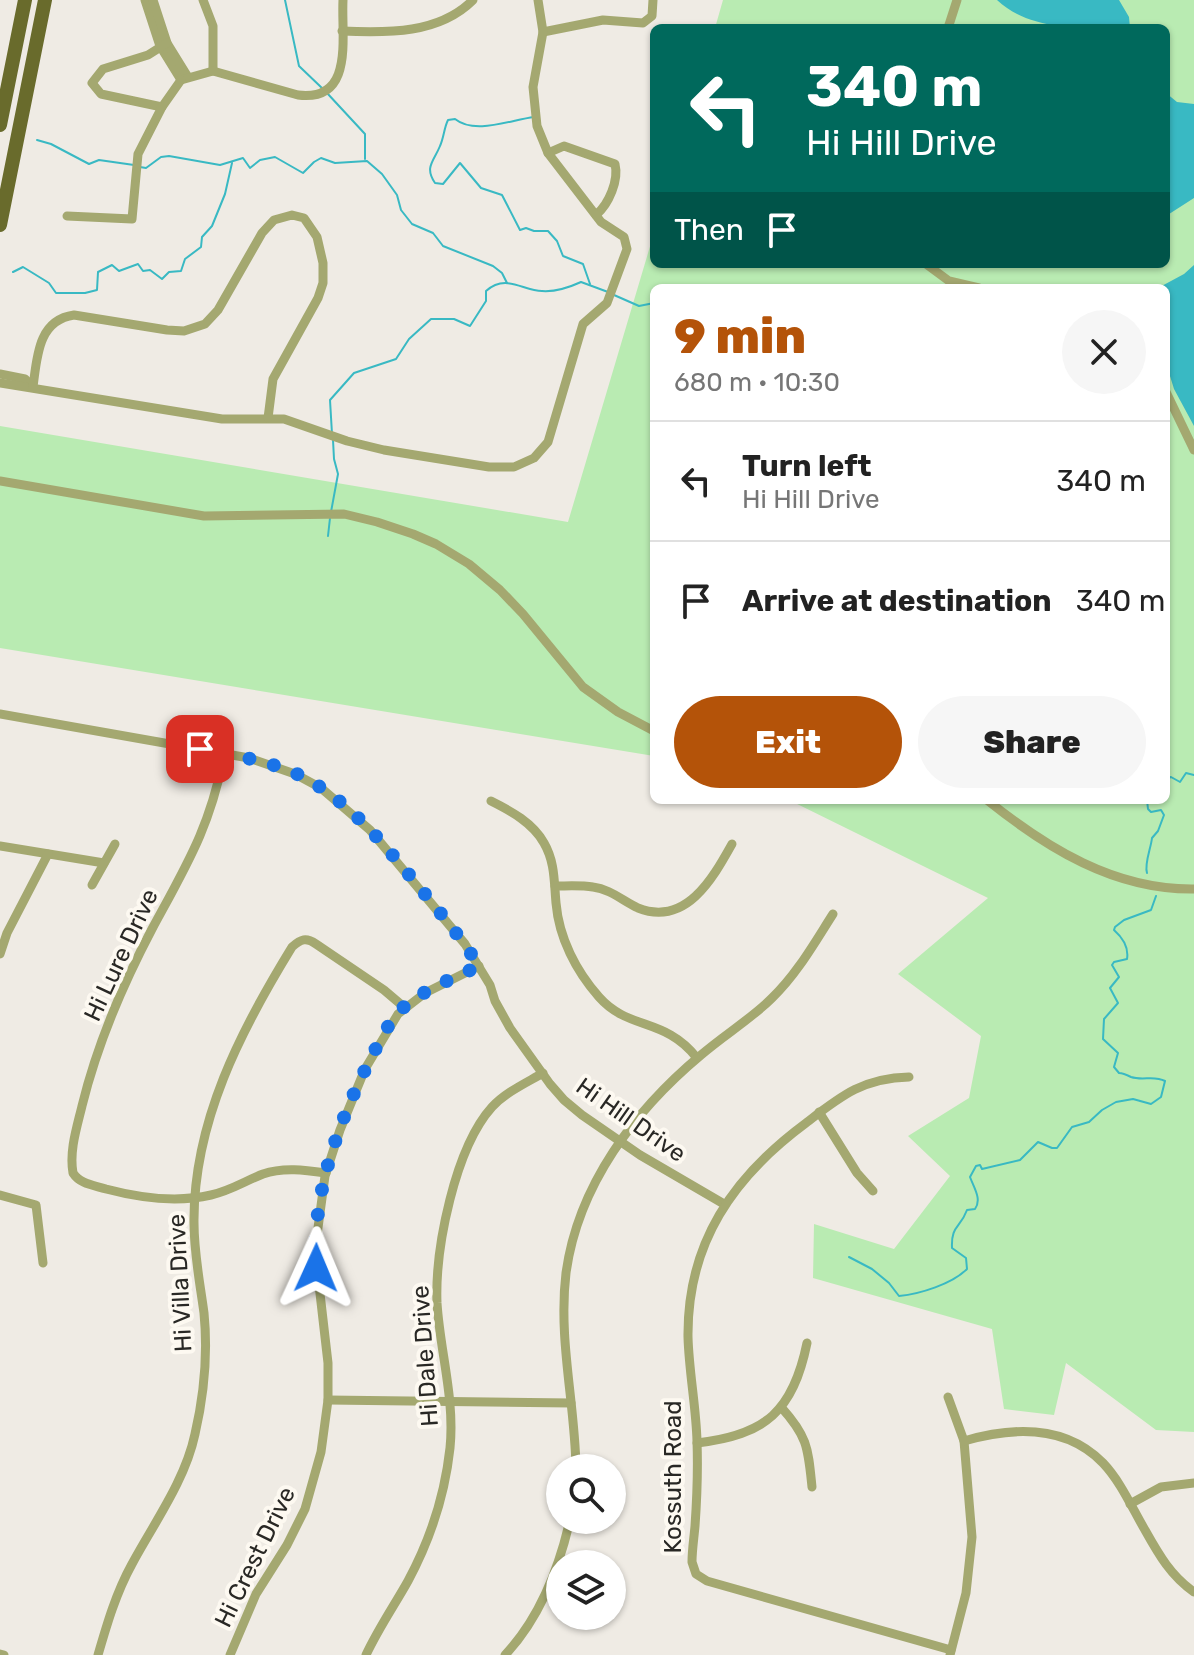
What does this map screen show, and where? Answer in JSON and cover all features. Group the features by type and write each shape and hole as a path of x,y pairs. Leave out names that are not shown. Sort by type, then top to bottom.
{"main road":[{"path":"0,125 25,0"},
{"path":"0,225 45,0"}],"street":[{"path":"145,0 164,45 184,78"},
{"path":"153,0 164,45"},
{"path":"203,0 213,26 213,71"},
{"path":"67,216 132,219 138,154 162,107 184,78 213,71 298,95 319,94 330,89 340,71 343,0"},
{"path":"342,31 411,29 432,25 458,14 473,0"},
{"path":"0,383 211,418 295,421 347,441 384,450 489,467 514,467 534,458 548,442 583,324 607,303 627,249 624,237 606,226 596,215 548,153 537,126 533,87 543,32 538,0"},
{"path":"543,32 603,20 643,23 652,16 653,0"},
{"path":"949,24 957,0"},
{"path":"162,107 101,94 92,83 103,69 148,55 164,45"},
{"path":"548,153 564,146 615,164 616,174 607,204 596,215"},
{"path":"33,387 43,338 46,330 57,320 74,315 184,331 205,324 218,310 262,233 274,220 292,215 304,218 313,228 323,263 323,283 318,298 273,379 268,418"},
{"path":"931,268 949,281 962,284"},
{"path":"0,374 25,379 33,387"},
{"path":"1170,400 1194,450"},
{"path":"0,481 204,516 344,514 413,534 447,551 490,581 523,614 583,687 618,712 650,729"},
{"name":"Hi Hill Drive","path":"0,714 271,764 321,788 370,830 444,917 479,966 510,1028 564,1100 618,1140 724,1204"},
{"name":"Hi Lure Drive","path":"196,1198 166,1199 126,1194 85,1183 77,1178 72,1168 75,1137 87,1084 129,975 198,844 216,791 224,754"},
{"path":"491,801 516,815 544,841 554,867 563,938 580,972 599,996 616,1012 674,1035 697,1058"},
{"path":"992,804 1029,833 1080,863 1145,883 1194,889"},
{"path":"92,885 115,844"},
{"path":"555,886 591,886 644,910 675,909 696,898 732,844"},
{"path":"0,846 104,863"},
{"path":"0,954 3,933 48,854"},
{"path":"575,1454 564,1332 567,1269 581,1217 618,1140 649,1104 697,1058 775,996 833,914"},
{"name":"Hi Villa Drive","path":"98,1655 117,1596 173,1492 195,1437 206,1372 204,1316 196,1267 196,1198 207,1130 219,1089 258,1004 292,947 301,940 309,939 404,1007"},
{"name":"Hi Crest Drive","path":"230,1655 256,1594 305,1509 321,1452 328,1400 328,1363 315,1250 326,1173 340,1130 365,1069 382,1037 404,1007 479,966"},
{"name":"Hi Dale Drive","path":"366,1655 425,1546 442,1496 450,1447 450,1402 437,1303 440,1250 460,1168 485,1116 511,1092 543,1073"},
{"name":"Kossuth Road","path":"909,1077 869,1081 819,1112 756,1164 724,1204 699,1256 689,1313 688,1339 697,1443 692,1558 696,1574 727,1588 950,1653"},
{"path":"819,1112 857,1173 873,1191"},
{"path":"196,1198 223,1192 275,1171 326,1173"},
{"path":"0,1195 36,1205 43,1263"},
{"path":"697,1443 752,1431 781,1407 803,1365 807,1343"},
{"path":"948,1397 964,1441 972,1537 966,1593 950,1653"},
{"path":"328,1400 571,1403"},
{"path":"781,1407 799,1428 808,1452 812,1487"},
{"path":"964,1441 1007,1431 1054,1434 1085,1449 1104,1464 1171,1573 1194,1592"},
{"path":"1130,1504 1161,1487 1194,1483"},
{"path":"505,1655 526,1629 538,1606 557,1565 566,1534"}],"green space":[{"path":"723,0 1194,0 1194,1432 1156,1430 1066,1363 1054,1415 1004,1409 992,1329 813,1278 814,1224 894,1249 950,1176 908,1136 969,1098 981,1036 898,974 988,898 797,804 1170,804 1170,284 650,284 650,755 0,648 0,426 568,522 650,246 650,268 1170,268 1170,24 716,24"}],"water":[{"path":"997,0 1119,0 1130,24 1048,24 1011,10"},
{"path":"1170,96 1177,102 1194,104 1194,198 1170,213"},
{"path":"1194,265 1194,426 1170,376 1170,284 1165,284"}],"waterway":[{"path":"285,0 299,66 323,89"},
{"path":"327,93 365,134 365,159"},
{"path":"534,117 482,126 448,120 430,173 435,183 443,184 460,163 481,188 502,195 520,230 548,231 557,241 563,256 583,264 590,284"},
{"path":"37,140 89,164 99,160 134,165"},
{"path":"140,167 146,168 161,157 169,156 220,165 243,158 250,168 260,160 275,157 303,173 321,158 335,163 367,161 382,174 412,224 433,233 443,246 493,266 502,273 507,283"},
{"path":"13,272 23,267 49,283 56,293 85,293 97,290 98,272 112,265 119,271 138,264 143,271 150,270 162,279 169,272 181,271 185,259 201,247 202,237 212,226 225,194 232,163"},
{"path":"332,434 330,400 354,373 396,359 409,339 431,319 454,319 470,326 486,301 486,291 493,286 507,283 547,291 581,282 608,292"},
{"path":"614,295 639,306 650,304"},
{"path":"331,512 338,474 333,440"},
{"path":"328,536 330,518"},
{"path":"1170,777 1180,782 1186,773 1194,775"},
{"path":"1147,804 1151,812 1161,810 1164,815 1152,838 1147,873"},
{"path":"849,1257 872,1269 899,1296 944,1284 967,1269 966,1258 952,1248 952,1241 954,1231 967,1210 975,1209 977,1205 977,1193 970,1177 976,1166 980,1165 982,1169 1020,1160 1038,1142 1057,1148 1072,1127 1089,1122 1116,1102 1133,1099 1151,1104 1161,1097 1165,1081 1119,1073 1114,1067 1118,1053 1103,1039 1104,1019 1118,1003 1110,988 1119,977 1112,965 1127,959 1126,947 1115,927 1124,920 1151,910 1156,896"}],"route":[{"path":"200,749 271,764 321,788 348,808 444,917 479,966 404,1007 382,1037 365,1069 325,1176 315,1250 316,1268"}]}
